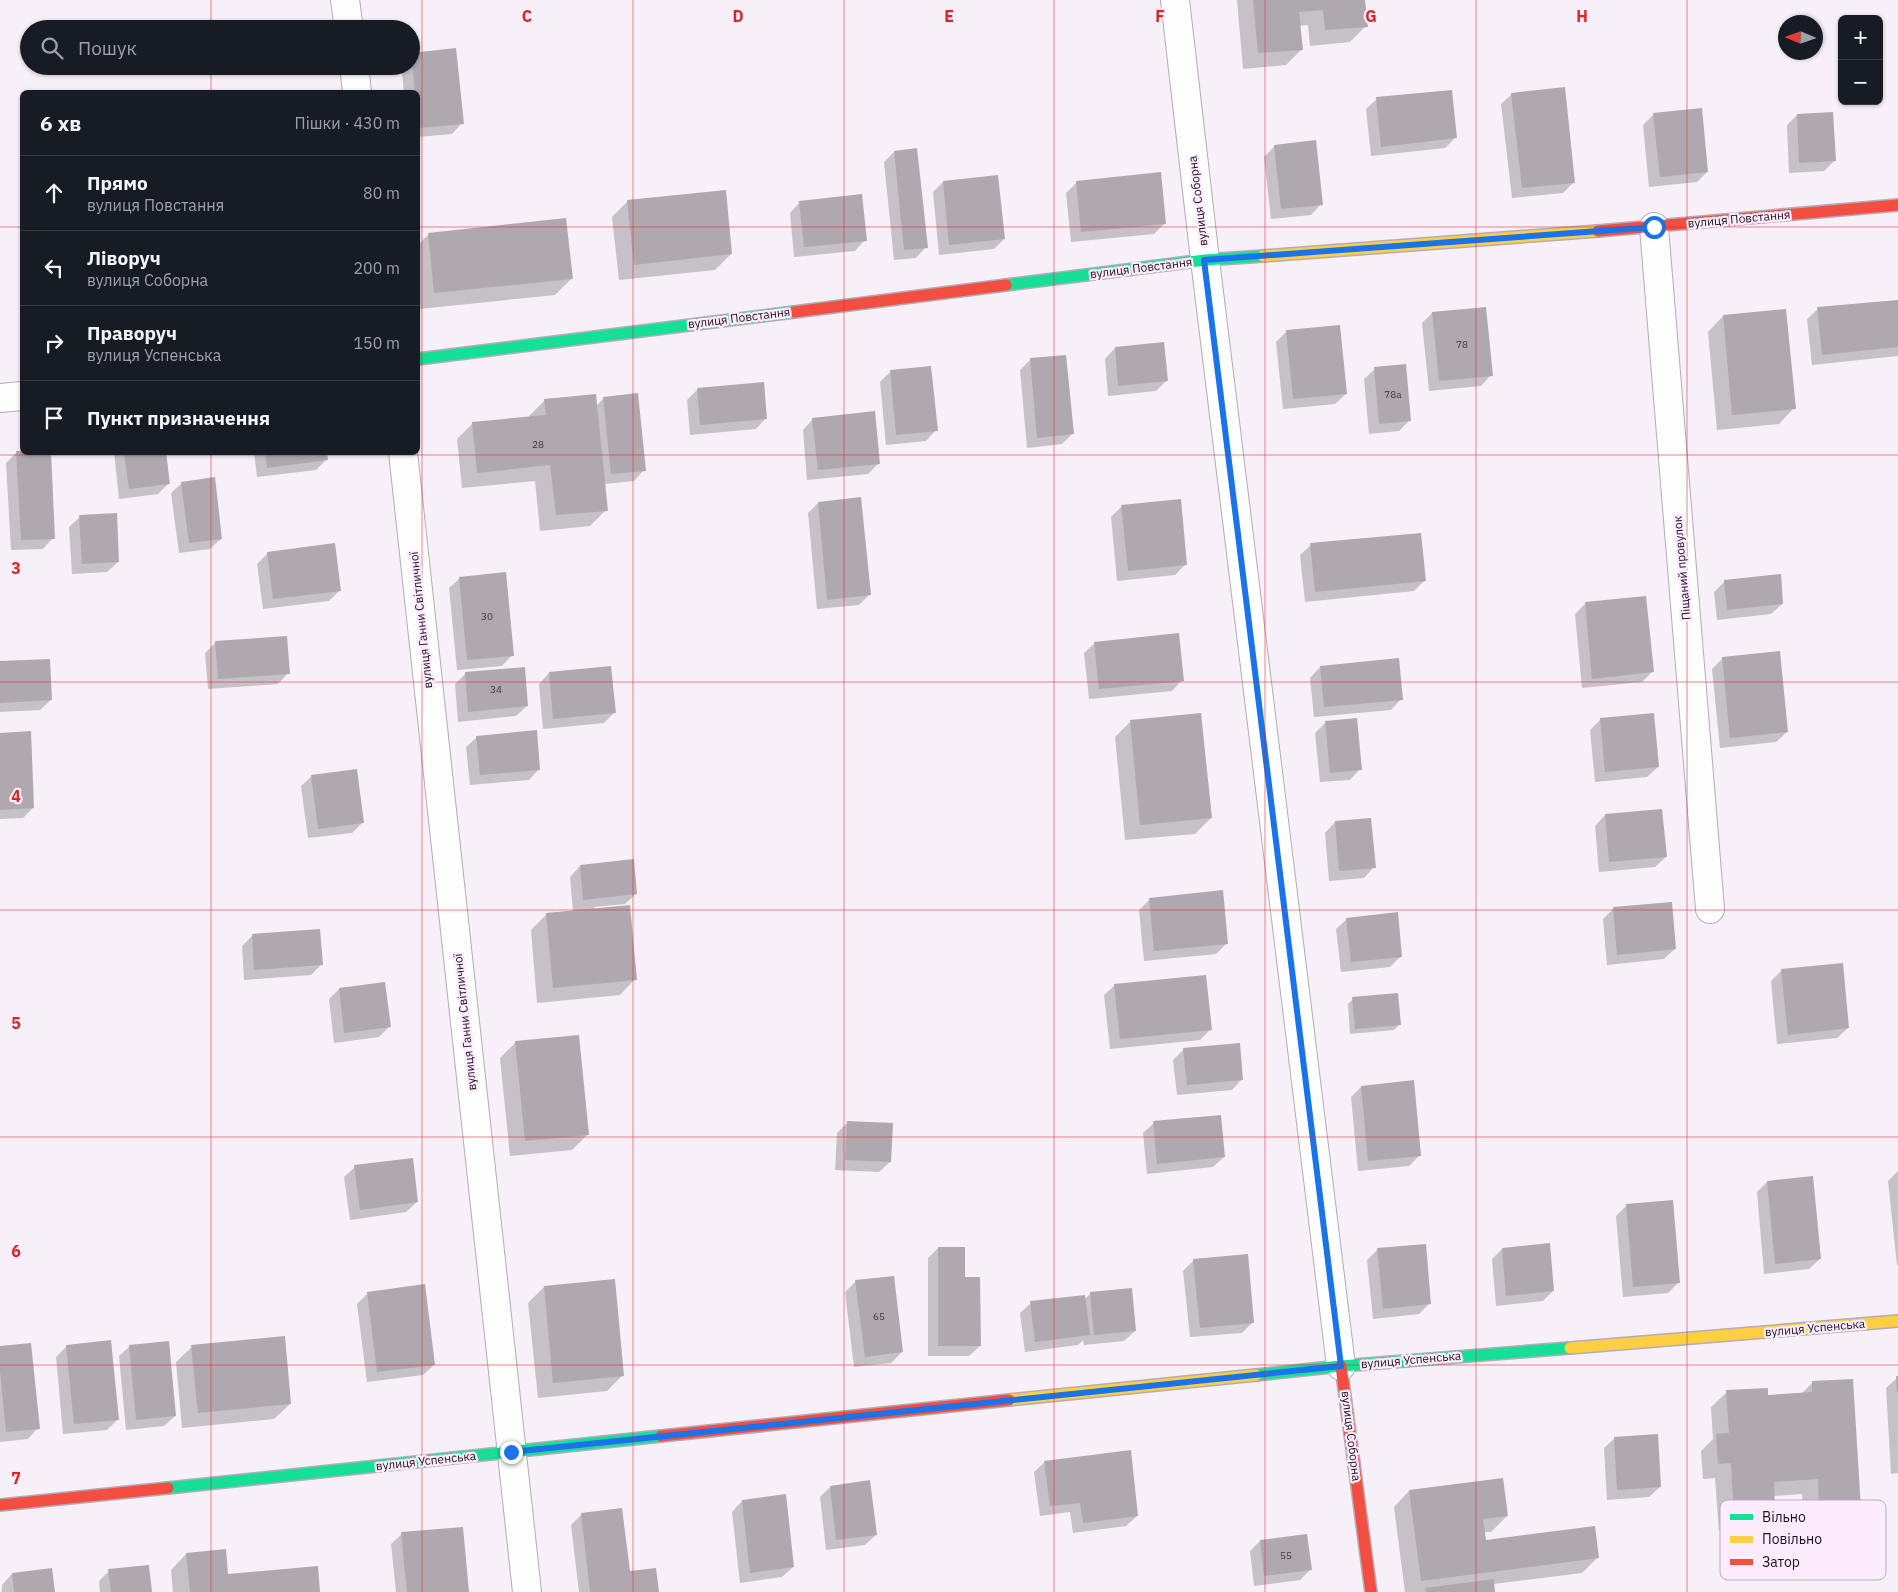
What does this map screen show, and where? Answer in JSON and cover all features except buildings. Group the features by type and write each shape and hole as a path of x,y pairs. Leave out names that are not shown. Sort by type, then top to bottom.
{"street":[{"path":"345,0 347,20"},
{"name":"вулиця Соборна","path":"1175,0 1204,260 1341,1366 1371,1592"},
{"path":"355,75 357,90"},
{"name":"вулиця Повстання","path":"420,359 1204,260 1654,227 1898,205"},
{"name":"Піщаний провулок","path":"1654,227 1710,910"},
{"path":"0,398 20,396"},
{"name":"вулиця Ганни Світличної","path":"403,455 527,1592"},
{"name":"вулиця Успенська","path":"0,1505 1341,1366 1898,1321"}],"traffic: fast":[{"path":"1006,285 1205,260 1263,256"},
{"path":"420,359 794,312"},
{"path":"1256,1375 1341,1366 1570,1348"},
{"path":"168,1488 661,1436"}],"traffic: slow":[{"path":"1263,256 1598,231"},
{"path":"1570,1348 1898,1321"},
{"path":"1009,1400 1256,1375"}],"traffic: jam":[{"path":"1598,231 1898,205"},
{"path":"794,312 1006,285"},
{"path":"1341,1366 1371,1592"},
{"path":"661,1436 1009,1400"},
{"path":"0,1505 168,1488"}],"route":[{"path":"511,1452 1341,1366 1204,260 1654,227"}]}
